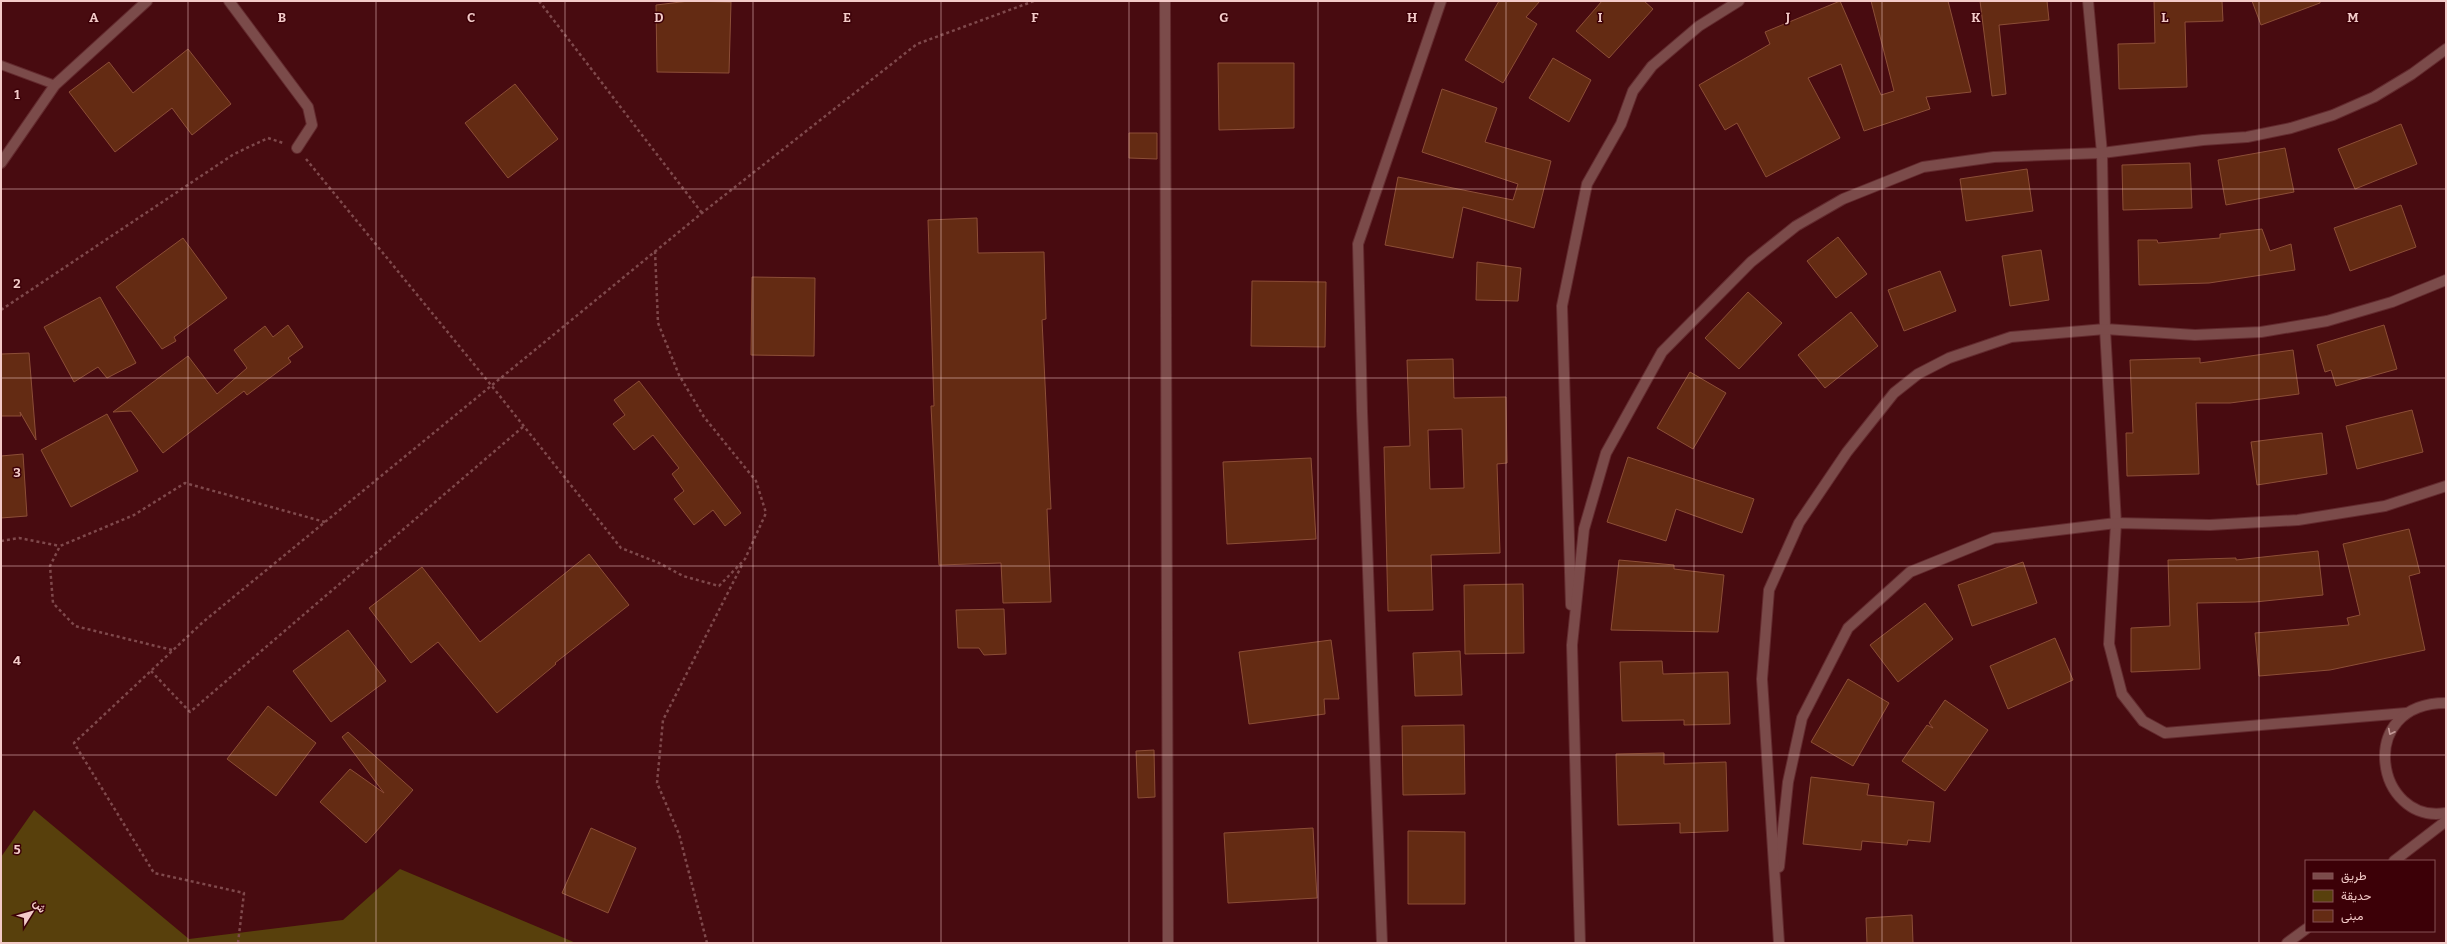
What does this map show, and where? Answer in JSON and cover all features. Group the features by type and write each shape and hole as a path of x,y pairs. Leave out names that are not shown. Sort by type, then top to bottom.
{"street":[{"path":"1,163 56,85 147,1"},
{"path":"229,1 308,106 312,125 296,148"},
{"path":"1165,1 1168,943"},
{"path":"1382,943 1362,411 1358,244 1441,1"},
{"path":"1580,943 1562,306 1587,184 1621,124 1633,91 1652,66 1699,26 1739,1"},
{"path":"2088,1 2102,153 2105,329 2116,523 2109,644 2122,694 2143,721 2165,733 2406,713 2446,697"},
{"path":"1572,645 1584,529 1606,453 1662,352 1751,262 1796,226 1843,199 1922,167 1994,157 2102,153 2247,136 2291,128 2333,115 2374,97 2412,74 2446,49"},
{"path":"1778,943 1762,679 1769,590 1799,523 1847,452 1894,393 1918,374 1949,358 2011,337 2105,329 2195,335 2262,332 2328,321 2392,302 2446,280"},
{"path":"1776,893 1788,782 1802,718 1848,628 1910,572 1994,538 2116,523 2210,525 2298,520 2385,506 2446,486"},
{"path":"2430,703 2446,703"},
{"path":"2406,713 2394,726 2386,742 2384,759 2387,776 2395,792 2408,804 2424,812 2446,814"},
{"path":"2395,860 2446,821"},
{"path":"2287,943 2305,930"}],"lane":[{"path":"1,65 56,85"}],"path":[{"path":"539,1 702,213"},
{"path":"238,943 244,892 154,873 74,744 203,622 702,213 918,44 1034,1"},
{"path":"1,310 234,154 268,138 296,148 491,385 621,548 659,563 683,576 719,586 745,559"},
{"path":"655,251 658,323 679,375 704,417 756,482 766,513 745,559 663,720 657,783 679,834 707,943"},
{"path":"151,671 190,712 524,426"},
{"path":"1,541 18,538 60,546 134,515 185,483 325,522"},
{"path":"60,546 50,566 53,603 75,626 173,650"}],"green space":[{"path":"34,810 189,939 343,920 400,869 576,943 1,943 1,857"}],"building":[{"path":"689,1 731,2 729,73 657,72 656,5"},
{"path":"1499,1 1540,1 1526,17 1537,24 1503,83 1465,60"},
{"path":"1602,1 1644,1 1653,9 1609,58 1576,31"},
{"path":"1840,1 1881,95 1894,91 1871,1 1948,1 1971,92 1926,97 1930,109 1864,131 1841,64 1808,78 1840,138 1766,177 1737,123 1725,130 1699,85 1770,44 1765,32"},
{"path":"1980,1 2047,1 2049,20 1999,25 2006,94 1992,96"},
{"path":"2154,1 2222,1 2223,21 2185,22 2187,87 2119,89 2118,44 2155,43"},
{"path":"2252,1 2320,1 2320,3 2261,25"},
{"path":"188,49 231,104 192,135 172,108 115,152 69,92 109,62 133,93"},
{"path":"1553,58 1591,80 1569,122 1529,98"},
{"path":"1218,63 1294,63 1294,128 1219,130"},
{"path":"515,84 558,139 508,178 465,123"},
{"path":"1442,89 1497,108 1485,142 1551,161 1534,228 1463,207 1453,258 1385,245 1398,177 1513,200 1518,184 1422,152"},
{"path":"2401,124 2417,164 2355,189 2338,149"},
{"path":"1129,133 1157,133 1157,159 1129,158"},
{"path":"2285,148 2294,192 2226,205 2218,160"},
{"path":"2190,163 2192,208 2123,210 2122,165"},
{"path":"2027,169 2033,211 1966,221 1960,179"},
{"path":"2401,205 2416,247 2350,271 2334,228"},
{"path":"977,218 978,253 1044,252 1046,319 1042,320 1051,509 1047,509 1051,602 1003,603 1001,563 939,565 931,406 934,406 928,220"},
{"path":"2262,229 2270,251 2291,244 2295,270 2209,283 2139,285 2138,240 2157,240 2158,243 2220,238 2220,234"},
{"path":"1838,237 1867,274 1836,298 1807,261"},
{"path":"183,238 227,298 174,337 176,341 162,349 116,287"},
{"path":"2041,250 2049,300 2010,306 2002,256"},
{"path":"1477,262 1521,268 1518,301 1476,300"},
{"path":"1940,271 1956,311 1904,331 1888,290"},
{"path":"752,277 815,278 814,356 751,355"},
{"path":"1252,281 1326,282 1325,347 1251,346"},
{"path":"1748,292 1782,323 1739,369 1705,338"},
{"path":"100,297 136,363 107,378 98,367 74,382 44,327"},
{"path":"1851,312 1878,346 1825,388 1798,355"},
{"path":"288,325 303,347 288,358 291,362 247,395 244,391 163,453 131,411 113,412 188,356 217,394 247,368 234,350 265,326 273,337"},
{"path":"2384,325 2397,369 2336,386 2331,370 2325,372 2317,345"},
{"path":"2293,350 2299,394 2230,403 2196,403 2199,474 2127,476 2126,433 2133,433 2130,360 2200,358 2200,363"},
{"path":"29,353 36,440 20,412 21,416 1,416 1,354"},
{"path":"1453,359 1454,398 1506,397 1507,463 1497,464 1500,553 1431,555 1433,610 1388,611 1384,447 1410,446 1407,360","holes":["1462,429 1464,488 1430,489 1428,430"]},
{"path":"1690,372 1726,393 1693,449 1657,428"},
{"path":"639,381 741,513 725,526 713,510 694,525 674,499 684,491 672,474 679,468 653,435 634,450 613,424 625,415 614,400"},
{"path":"2412,410 2423,452 2357,469 2346,426"},
{"path":"107,414 138,471 71,507 41,450"},
{"path":"2322,433 2327,474 2257,485 2251,442"},
{"path":"23,454 27,516 1,518 1,456"},
{"path":"1628,457 1754,499 1742,533 1676,509 1666,541 1607,522"},
{"path":"1311,458 1316,539 1227,544 1223,462"},
{"path":"2409,529 2420,573 2409,576 2425,650 2330,670 2259,676 2255,633 2349,625 2347,618 2360,615 2343,544"},
{"path":"2318,551 2323,595 2255,602 2197,603 2200,669 2131,672 2131,628 2170,626 2168,560 2236,558 2236,560"},
{"path":"589,554 629,605 555,663 556,664 497,713 438,642 411,663 369,608 422,567 480,642"},
{"path":"1619,560 1674,565 1674,569 1724,575 1718,632 1611,630"},
{"path":"2023,562 2037,603 1972,626 1958,585"},
{"path":"1523,584 1524,653 1465,654 1464,585"},
{"path":"1925,603 1953,639 1898,682 1870,645"},
{"path":"1004,609 1006,654 984,655 979,648 958,648 956,610"},
{"path":"348,630 386,681 331,722 293,671"},
{"path":"2055,638 2073,680 2008,709 1990,666"},
{"path":"1331,640 1339,699 1324,699 1325,714 1249,724 1239,652"},
{"path":"1460,651 1462,695 1415,696 1413,653"},
{"path":"1662,661 1663,674 1728,672 1730,724 1684,725 1684,720 1622,721 1620,662"},
{"path":"1848,679 1889,703 1853,766 1811,742"},
{"path":"1945,700 1988,730 1945,791 1902,761 1927,725 1933,728 1929,723"},
{"path":"268,706 316,743 276,796 227,759"},
{"path":"1464,725 1465,794 1403,795 1402,726"},
{"path":"348,732 413,790 366,843 320,802 350,769 384,793 342,737"},
{"path":"1154,750 1155,797 1138,798 1136,751"},
{"path":"1664,753 1664,764 1726,762 1728,831 1680,833 1680,823 1618,825 1616,754"},
{"path":"1811,777 1869,784 1867,795 1934,802 1930,842 1908,840 1907,845 1862,841 1861,850 1803,844"},
{"path":"591,828 636,848 608,913 562,893"},
{"path":"1313,828 1317,898 1228,903 1224,833"},
{"path":"1408,831 1465,832 1465,904 1408,904"},
{"path":"1912,915 1913,943 1867,943 1866,918"}]}
